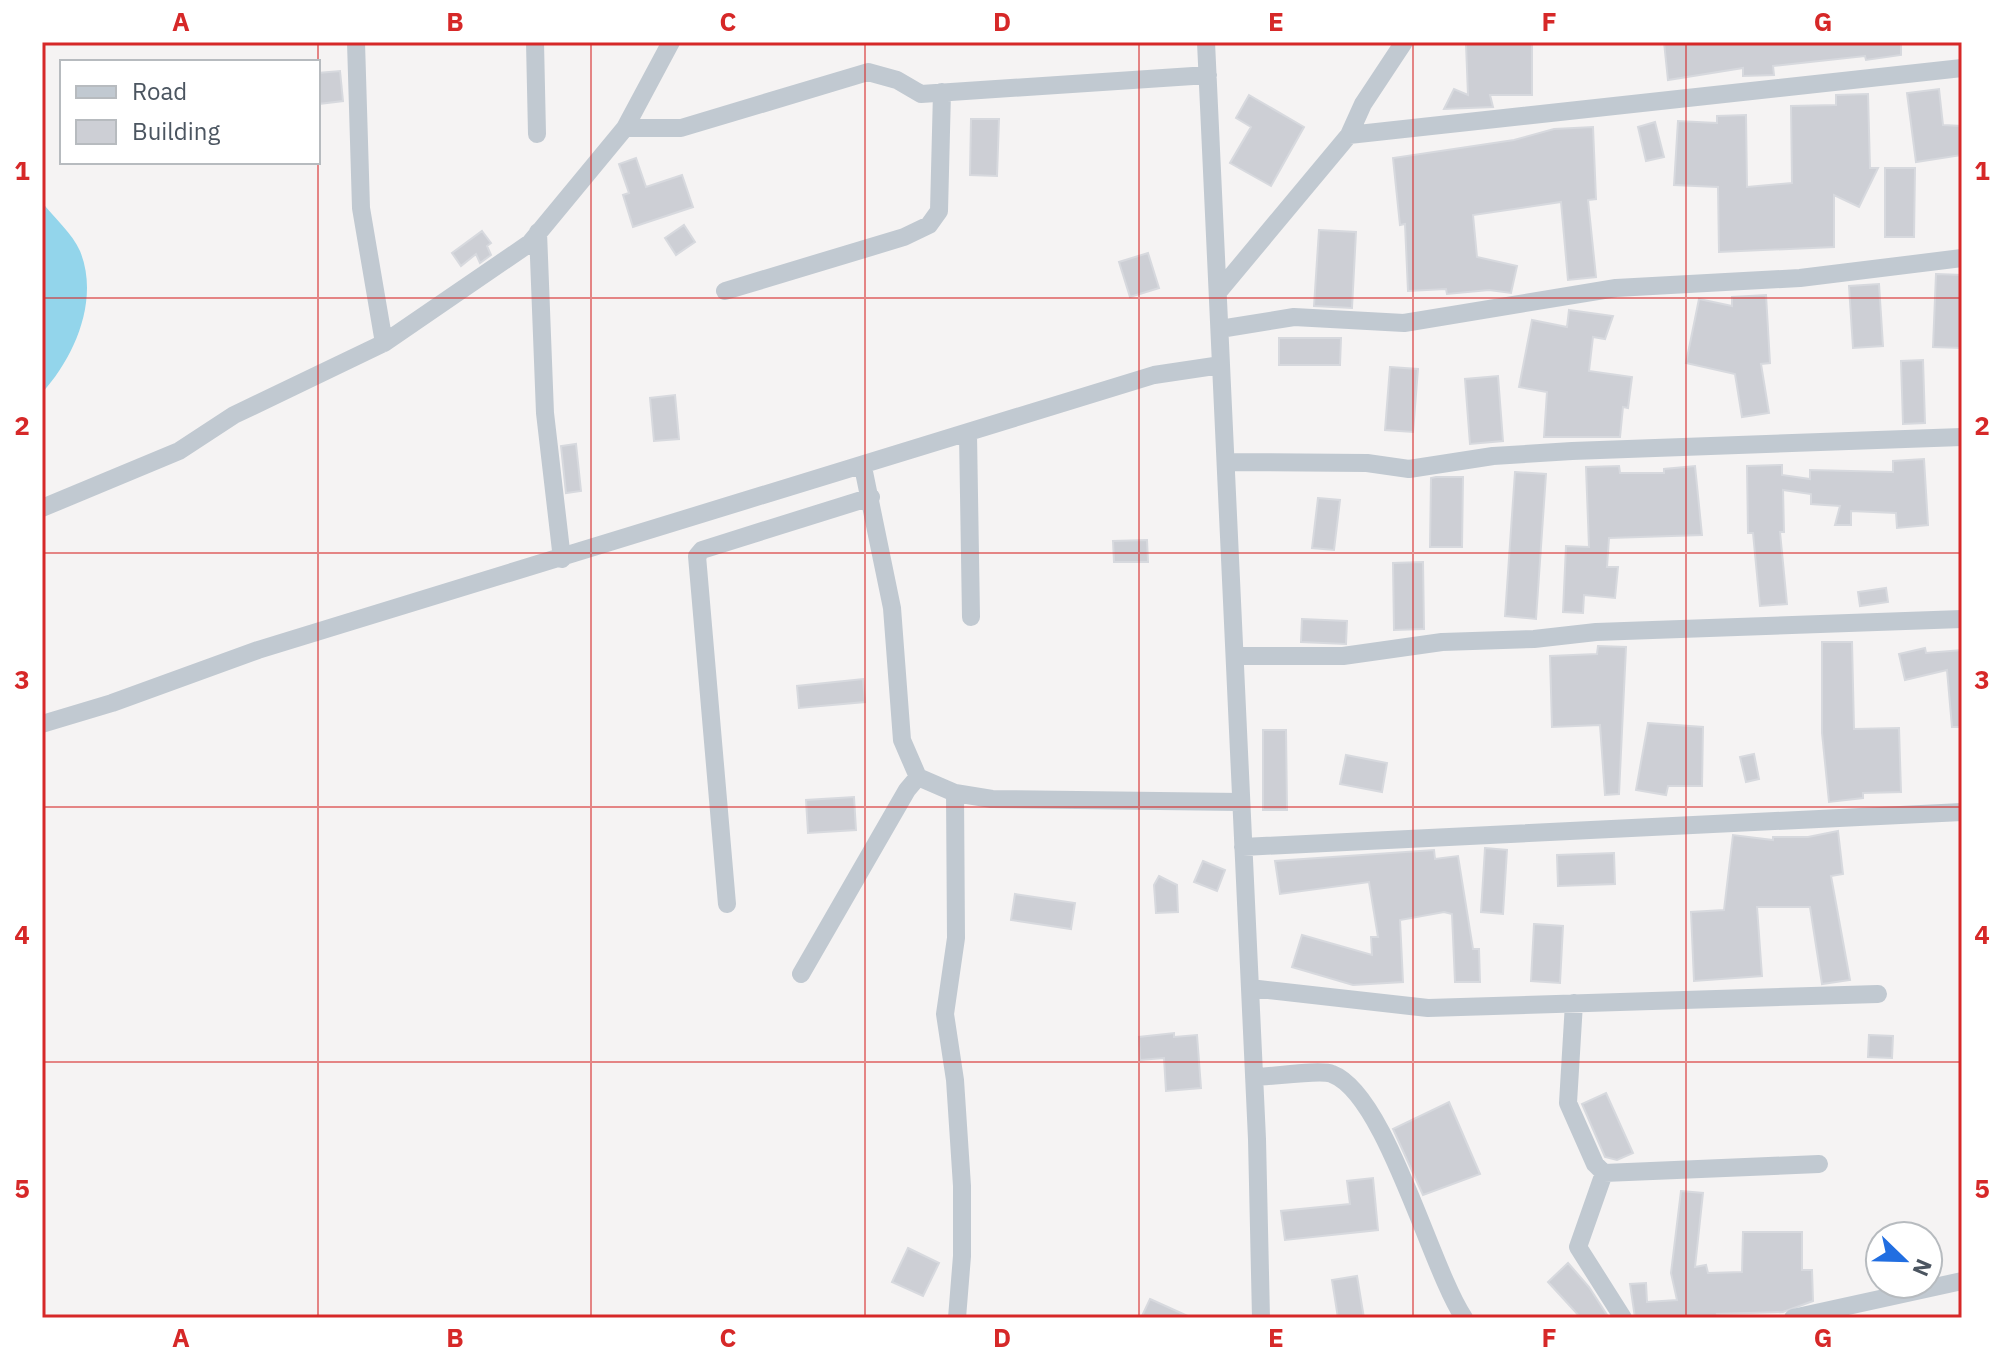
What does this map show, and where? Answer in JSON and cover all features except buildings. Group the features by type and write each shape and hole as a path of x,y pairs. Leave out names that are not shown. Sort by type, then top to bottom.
{"street":[{"path":"356,42 361,208 384,343"},
{"path":"535,42 537,134"},
{"path":"42,508 179,451 234,415 384,343 530,243 625,128 671,42"},
{"path":"1206,42 1254,1077 1261,1318"},
{"path":"1219,291 1349,135 1363,104 1404,42"},
{"path":"1349,135 1962,68"},
{"path":"625,128 681,128 868,72 897,80 921,94 1208,75"},
{"path":"725,291 904,237 929,225 939,211 942,92"},
{"path":"538,232 545,413 562,559"},
{"path":"1220,329 1294,317 1404,323 1616,288 1800,278 1962,258"},
{"path":"42,724 112,703 258,650 863,467 1154,375 1221,365"},
{"path":"968,434 971,617"},
{"path":"1227,462 1367,463 1409,469 1493,456 1572,451 1962,437"},
{"path":"863,467 892,608 902,740 918,777 955,793 992,799 1241,802"},
{"path":"727,904 697,556 702,550 871,497"},
{"path":"1235,656 1343,656 1442,642 1534,639 1596,632 1962,619"},
{"path":"801,974 907,790 918,777"},
{"path":"955,793 956,938 945,1014 955,1080 962,1186 962,1256 957,1318"},
{"path":"1243,847 1962,812"},
{"path":"1250,988 1428,1008 1878,994"},
{"path":"1574,1003 1568,1103 1595,1164 1604,1173 1819,1164"},
{"path":"1254,1077 1286,1078 1323,1071 1339,1077 1352,1087 1375,1121 1432,1249 1448,1293 1464,1318"},
{"path":"1604,1173 1578,1247 1623,1318"},
{"path":"1793,1318 1962,1281"}],"water":[{"path":"42,202 77,245 87,289 85,308 73,346 42,393"}]}
